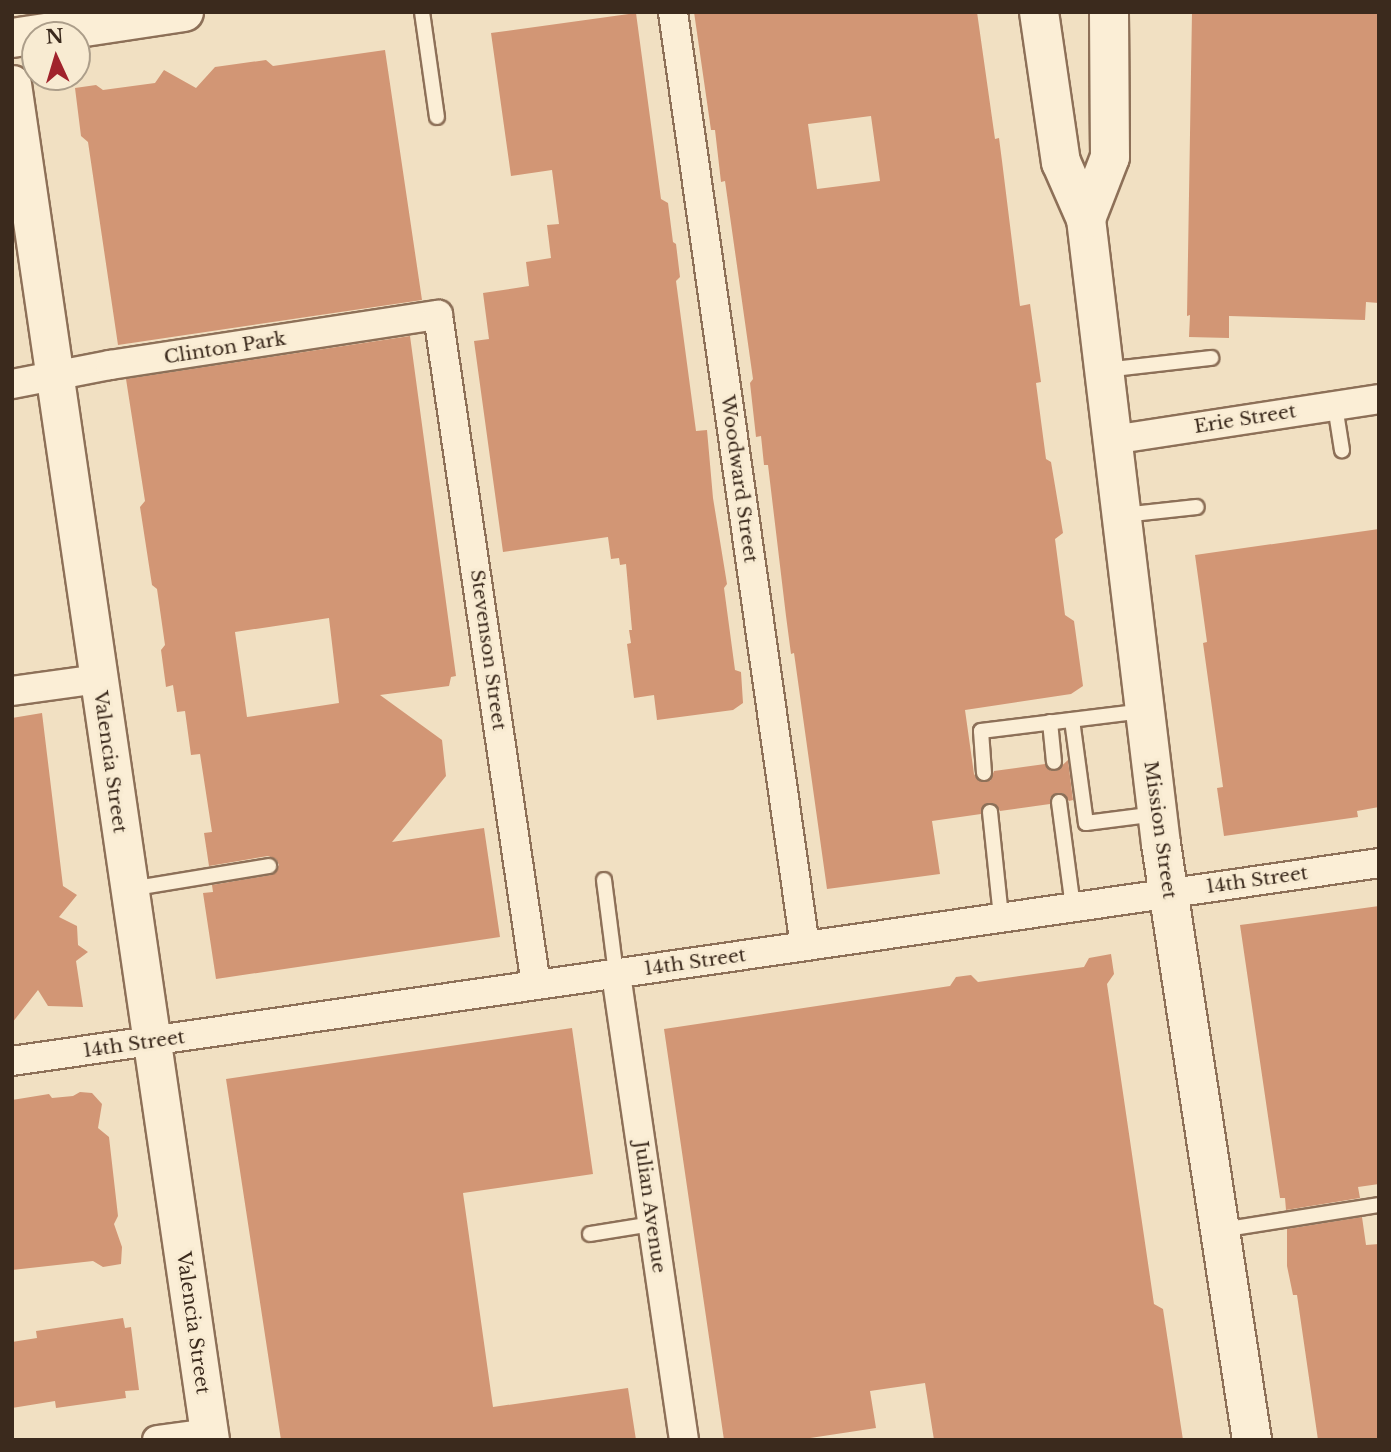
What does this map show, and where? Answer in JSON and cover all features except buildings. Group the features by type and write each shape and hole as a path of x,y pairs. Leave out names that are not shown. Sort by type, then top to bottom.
{"main road":[{"path":"12,38 184,12"},
{"name":"Mission Street","path":"1040,12 1061,163 1086,219 1157,814 1252,1440"},
{"name":"Mission Street","path":"1086,219 1110,157 1109,12"}],"street":[{"name":"Woodward Street","path":"673,12 805,946"},
{"name":"Valencia Street","path":"12,84 209,1436"},
{"name":"Clinton Park","path":"12,384 438,315"},
{"name":"Stevenson Street","path":"438,315 536,985"},
{"name":"Erie Street","path":"1112,440 1379,399"},
{"path":"12,691 98,679"},
{"name":"14th Street","path":"12,1061 1379,863"},
{"name":"Julian Avenue","path":"616,974 684,1440"},
{"path":"157,1440 209,1436"}],"lane":[{"path":"422,12 437,117"},
{"path":"1104,370 1211,358"},
{"path":"1335,406 1342,450"},
{"path":"1122,515 1197,507"},
{"path":"984,773 981,731 1144,711"},
{"path":"1072,720 1086,823 1157,814"},
{"path":"1050,722 1054,762"},
{"path":"1059,802 1073,907"},
{"path":"990,813 1001,918"},
{"path":"129,889 269,866"},
{"path":"604,880 616,974"},
{"path":"1220,1231 1379,1205"},
{"path":"590,1234 652,1224"}]}
